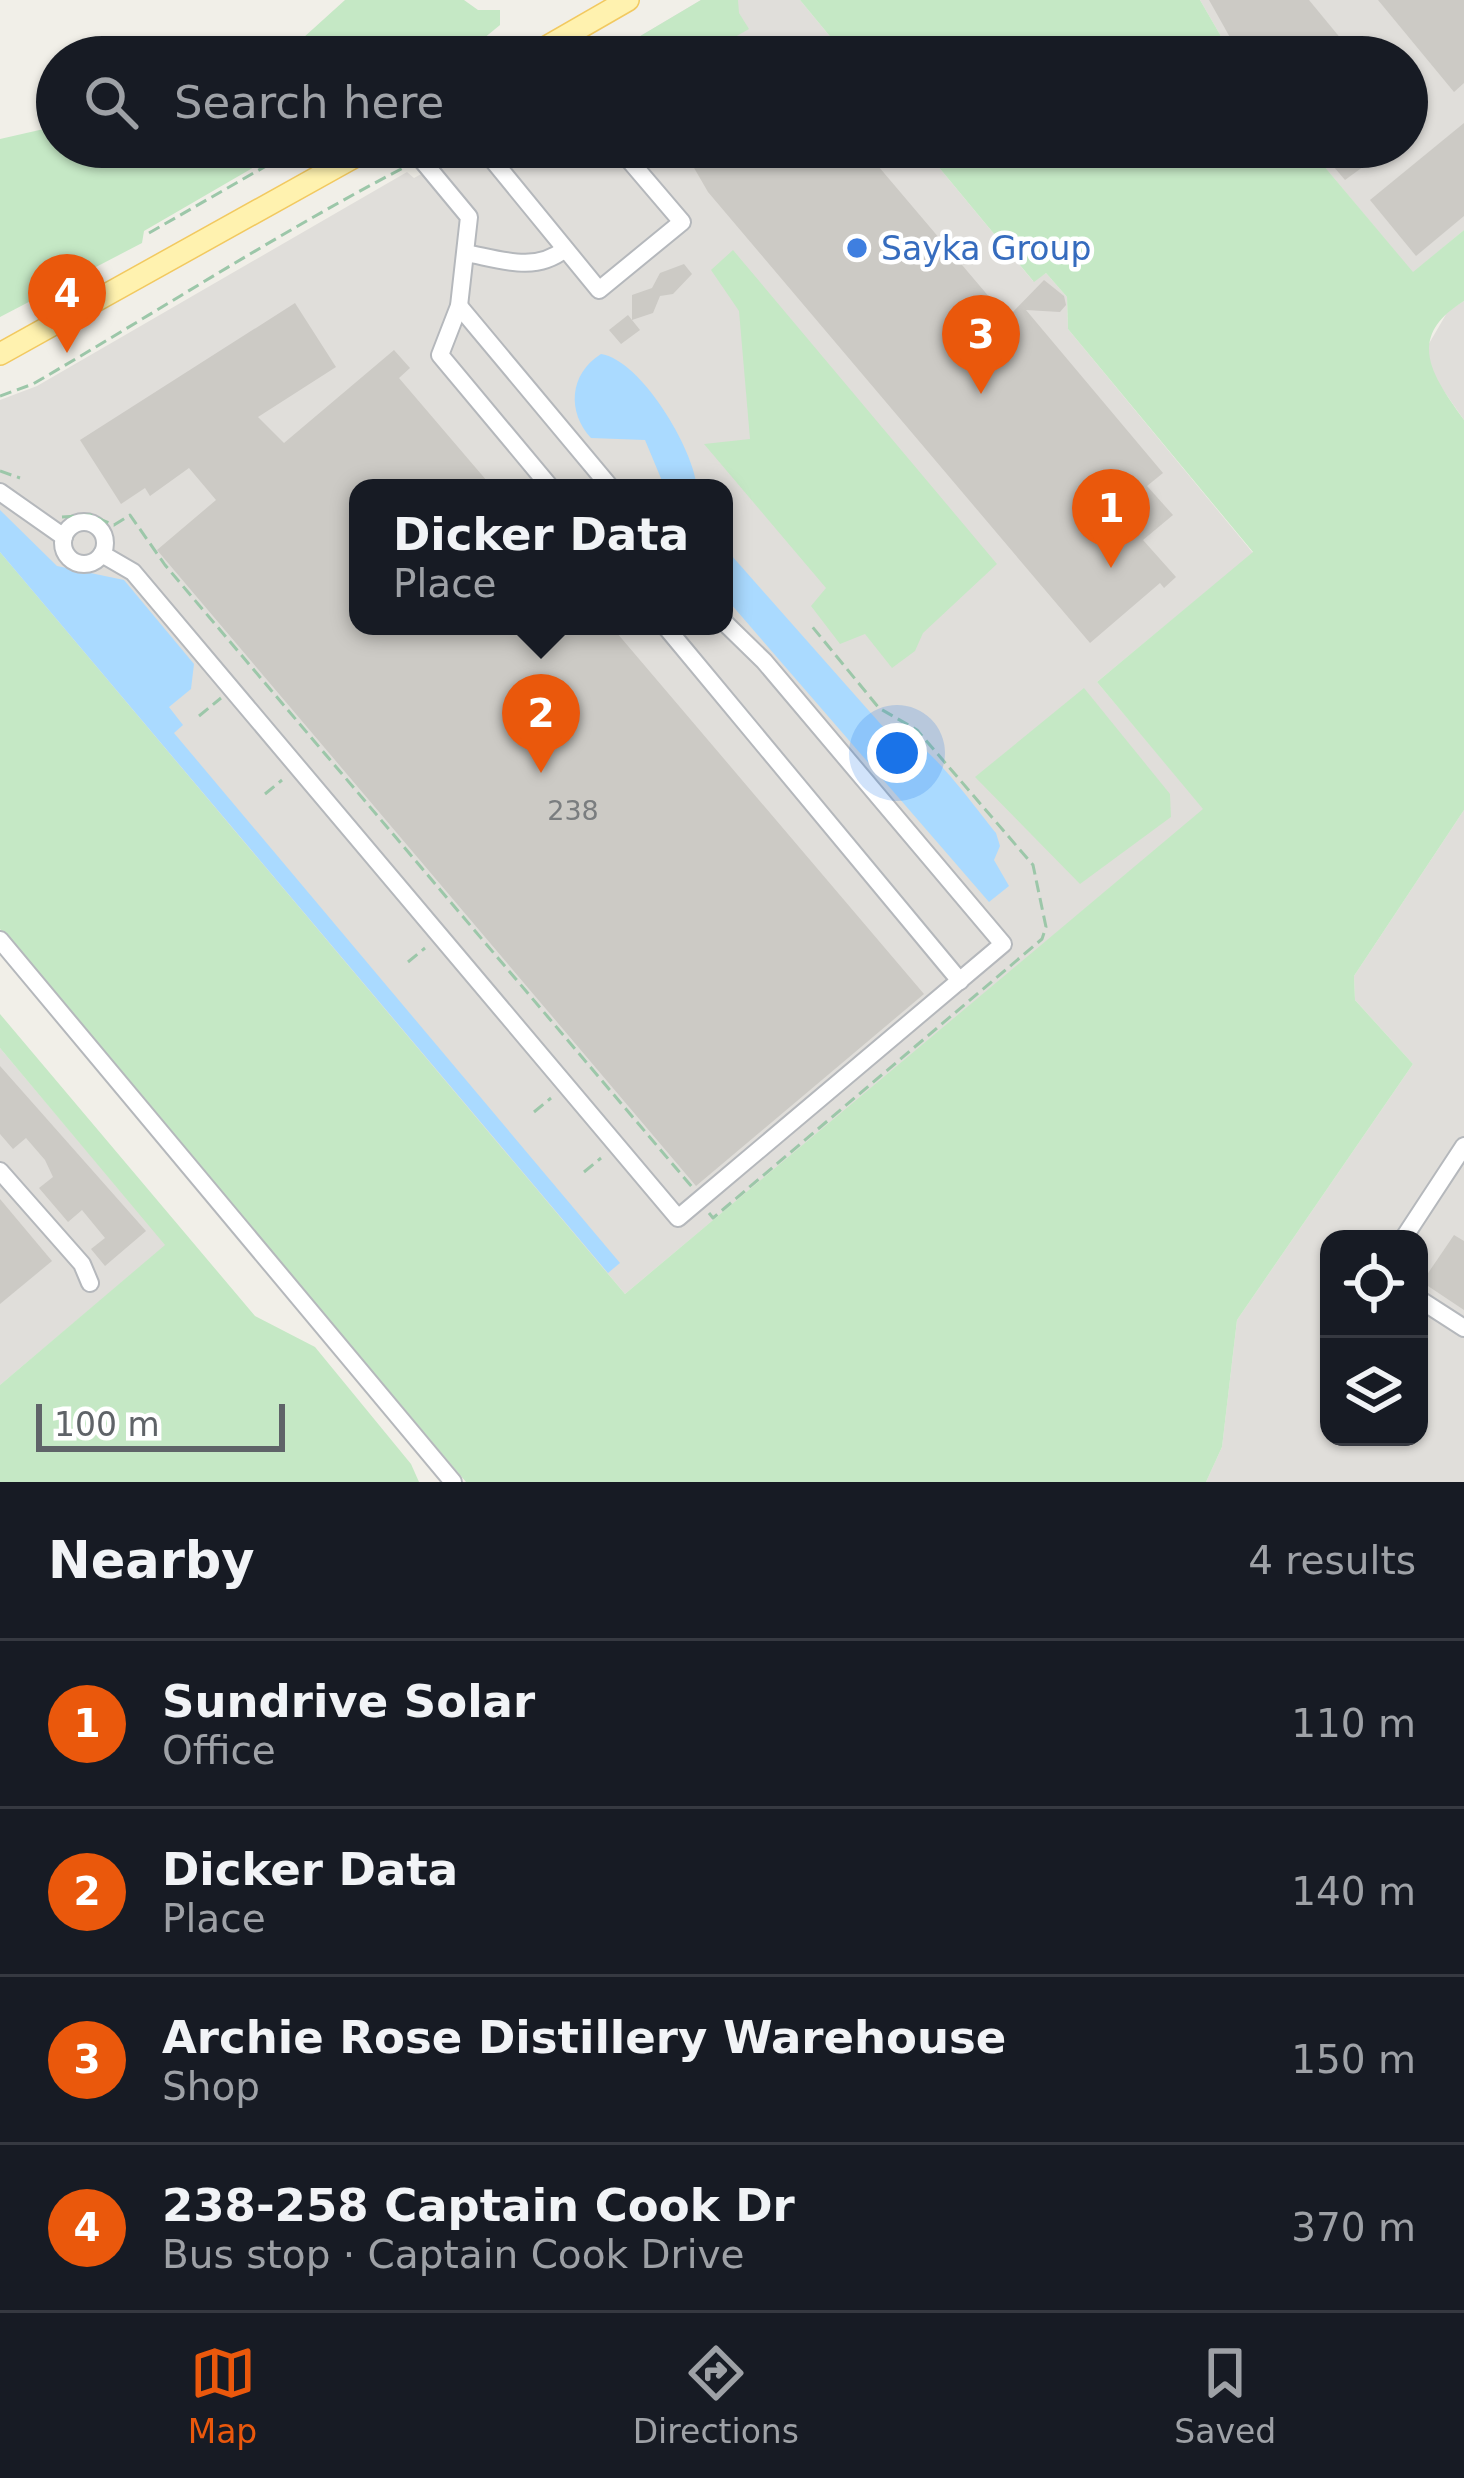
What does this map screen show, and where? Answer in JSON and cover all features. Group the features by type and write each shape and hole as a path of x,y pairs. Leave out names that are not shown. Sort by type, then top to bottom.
{"main road":[{"path":"565,36 628,0"},
{"path":"0,354 334,168"}],"street":[{"path":"428,168 469,218 459,306 440,355 543,479"},
{"path":"501,168 599,290 682,222 636,168"},
{"path":"466,253 531,265 551,260 566,249"},
{"path":"459,306 603,479"},
{"path":"0,492 64,537"},
{"path":"90,523 104,536 102,554 93,562 76,562 64,549 64,537 71,526 90,523"},
{"path":"102,554 133,572 678,1218 1003,944 764,661 733,631"},
{"path":"672,635 960,981"},
{"path":"0,940 453,1482"},
{"path":"1409,1230 1464,1146"},
{"path":"0,1171 82,1264 90,1282"},
{"path":"1428,1305 1464,1328"}],"path":[{"path":"149,233 262,168"},
{"path":"0,396 33,384 272,245 316,212 391,168"},
{"path":"0,471 20,478"},
{"path":"50,514 90,515 114,525 130,515 165,565 697,1192"},
{"path":"200,716 225,695"},
{"path":"266,794 290,773"},
{"path":"408,962 432,941"},
{"path":"534,1112 558,1091"},
{"path":"584,1172 609,1151"}],"shaded area":[{"path":"701,0 800,0 830,36 640,36"},
{"path":"1200,0 1464,0 1464,230 1413,273 1326,168 1428,168 1428,36 1221,36"},
{"path":"432,168 939,168 1033,281 1046,273 1067,297 1068,329 1253,553 1097,682 1204,809 625,1294 0,552 0,400 37,386 407,172 414,178"},
{"path":"1464,301 1464,420 1430,371 1427,347 1448,311"},
{"path":"1464,810 1464,1482 1206,1482 1222,1447 1237,1320 1413,1064 1355,1000 1354,976"},
{"path":"0,1048 166,1245 0,1385"}],"green space":[{"path":"345,0 464,0 478,10 500,10 500,25 487,36 305,36"},
{"path":"701,0 738,0 739,13 749,29 737,36 640,36"},
{"path":"800,0 1200,0 1221,36 830,36"},
{"path":"36,131 36,168 253,168 144,231 142,243 0,317 0,139"},
{"path":"939,168 1326,168 1413,272 1464,230 1464,301 1434,329 1429,343 1435,373 1464,420 1464,810 1354,976 1355,1000 1413,1064 1237,1320 1222,1447 1206,1482 466,1482 0,929 0,552 625,1294 1203,809 1097,682 1253,552 1068,329 1067,297 1046,273 1034,282"},
{"path":"733,250 997,564 923,633 915,651 892,668 865,634 840,644 811,606 826,588 704,444 750,439 739,311 711,270"},
{"path":"1084,688 1170,794 1171,817 1080,884 975,777"},
{"path":"0,1014 255,1316 315,1347 411,1464 419,1482 0,1482 0,1385 165,1245 0,1048"}],"water":[{"path":"601,354 616,360 648,389 676,430 695,479 661,479 645,440 591,438 575,405 577,383"},
{"path":"0,510 57,566 124,580 194,664 191,689 169,707 183,725 174,733 620,1263 608,1273 0,552"},
{"path":"733,557 885,729 898,731 929,753 996,833 1000,846 994,860 1009,886 989,902 733,606"}],"building":[{"path":"1209,0 1309,0 1339,36 1229,36"},
{"path":"1378,0 1464,0 1464,83 1454,92 1428,61 1428,36 1408,36"},
{"path":"1464,123 1464,216 1416,256 1370,200 1409,168 1428,168 1428,152"},
{"path":"694,168 880,168 1007,318 1044,280 1064,296 1066,305 1060,312 1026,310 1163,473 1147,486 1173,515 1143,540 1176,577 1164,588 1160,583 1090,643 708,192"},
{"path":"1335,168 1361,168 1345,180"},
{"path":"684,264 692,274 673,294 660,296 653,313 632,320 632,295 652,288 660,273"},
{"path":"295,303 336,367 258,417 284,443 394,350 410,368 399,378 485,479 349,479 349,635 619,635 924,994 696,1186 157,550 216,500 189,468 150,496 145,488 121,504 80,440"},
{"path":"628,315 640,330 621,344 609,330"},
{"path":"0,1066 146,1231 105,1266 91,1249 105,1238 82,1210 68,1222 39,1188 53,1177 45,1160 26,1138 13,1149 0,1134"},
{"path":"0,1199 52,1261 0,1304"},
{"path":"1454,1235 1464,1241 1464,1310 1428,1286 1428,1273"}],"place":[{"name":"Sayka Group","path":"857,248"},
{"name":"238-258 Captain Cook Dr","path":"67,353"},
{"name":"Archie Rose Distillery Warehouse","path":"981,394"},
{"name":"Sundrive Solar","path":"1111,568"},
{"name":"Dicker Data","path":"541,773"}]}
